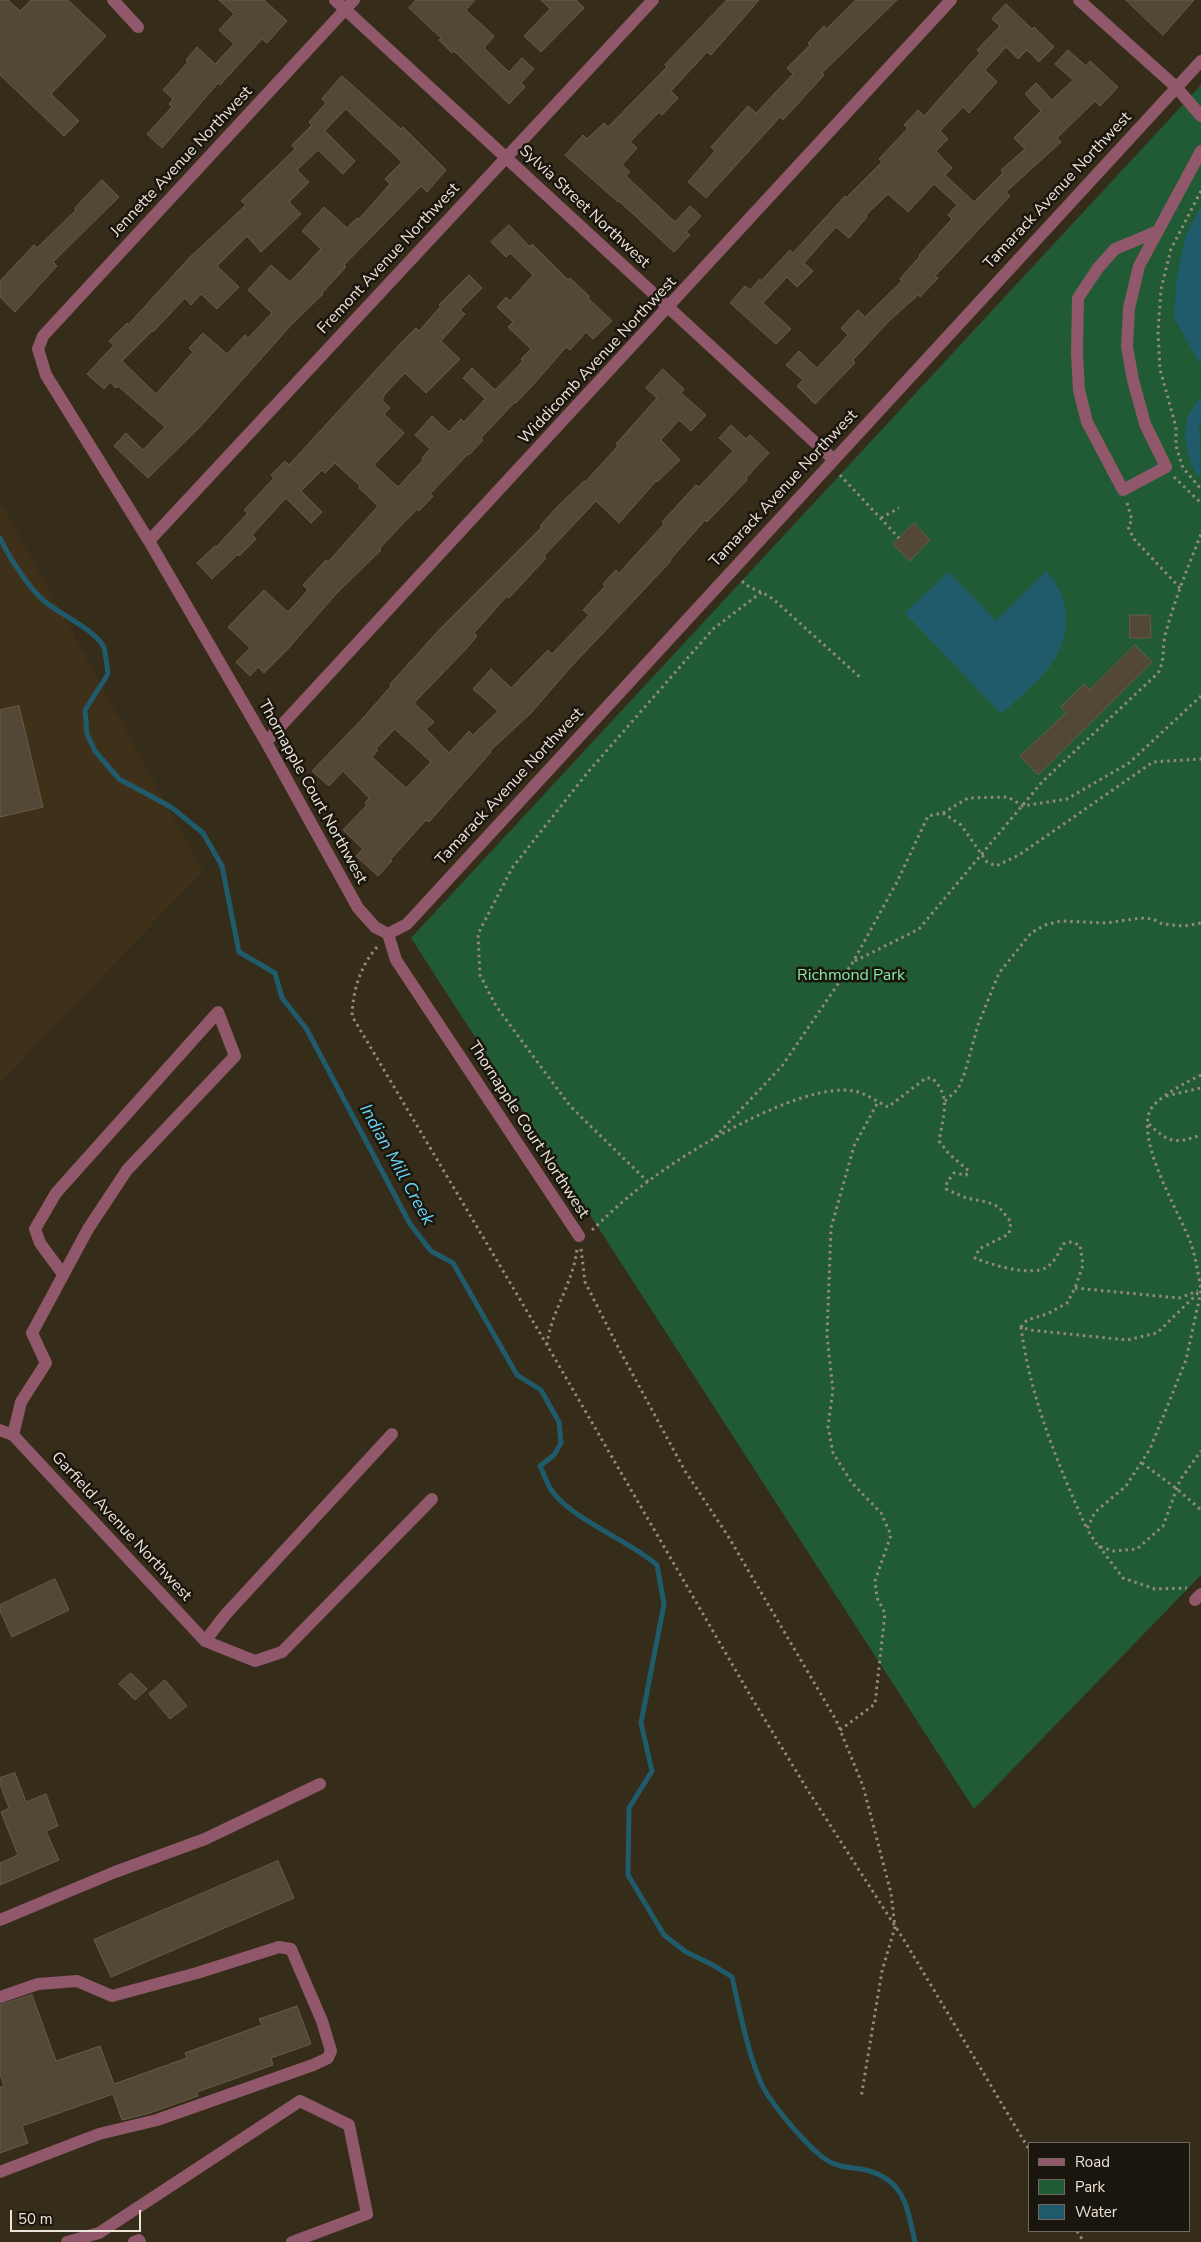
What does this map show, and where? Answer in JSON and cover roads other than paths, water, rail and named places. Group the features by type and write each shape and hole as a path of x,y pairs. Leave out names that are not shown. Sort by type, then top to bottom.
{"street":[{"path":"113,0 138,27"},
{"name":"Sylvia Street Northwest","path":"335,0 350,5 506,157 831,461"},
{"name":"Fremont Avenue Northwest","path":"149,541 652,0"},
{"name":"Widdicomb Avenue Northwest","path":"266,742 669,308 951,0"},
{"path":"1079,0 1176,87 1201,116"},
{"name":"Jennette Avenue Northwest","path":"38,349 43,336 350,5"},
{"name":"Tamarack Avenue Northwest","path":"388,934 407,924 1201,61"},
{"path":"1158,231 1115,249 1098,268 1078,298 1078,390 1087,422 1123,490 1166,467 1145,424 1133,380 1127,346 1129,308 1139,266 1158,231 1201,151"},
{"name":"Thornapple Court Northwest","path":"38,349 46,374 149,541 266,742 358,908 375,927 388,934 396,960 579,1239"},
{"path":"0,1430 13,1435 21,1402 46,1364 32,1333 62,1273 88,1229 128,1170 235,1056 218,1012 56,1193 35,1229 40,1243 62,1273"},
{"path":"392,1434 226,1614 205,1641 255,1661 282,1652 432,1499"},
{"name":"Garfield Avenue Northwest","path":"13,1435 205,1641"},
{"path":"0,1920 115,1872 205,1839 320,1784"},
{"path":"0,1997 38,1984 77,1981 112,1996 197,1973 279,1947 292,1949 322,2021 331,2051 328,2058 313,2065 157,2120 99,2134 0,2172"},
{"path":"67,2242 99,2234 300,2100 349,2125 367,2214 292,2242"},
{"path":"134,2242 139,2240 140,2242"}],"water":[{"path":"1201,207 1201,366 1174,317 1177,275 1186,235"},
{"path":"1201,395 1201,423 1199,425 1201,475 1197,475 1191,462 1185,434 1188,417"},
{"path":"1046,571 1058,588 1066,612 1064,635 1060,649 1044,673 1001,714 905,613 949,572 996,621"}],"waterway":[{"name":"Indian Mill Creek","path":"0,538 19,571 38,595 50,606 94,636 101,642 104,648 108,674 85,710 87,734 95,751 119,779 171,807 203,833 222,866 239,952 275,973 282,998 306,1028 410,1224 431,1251 453,1263 517,1375 541,1390 559,1422 561,1443 554,1455 540,1466 550,1488 573,1511 657,1565 664,1604 641,1723 652,1771 629,1808 628,1875 664,1935 686,1952 732,1977 744,2031 756,2070 766,2092 781,2113 808,2144 829,2162 875,2173 895,2186 906,2205 915,2242"}],"park label":[{"name":"Richmond Park","path":"851,976"}]}
